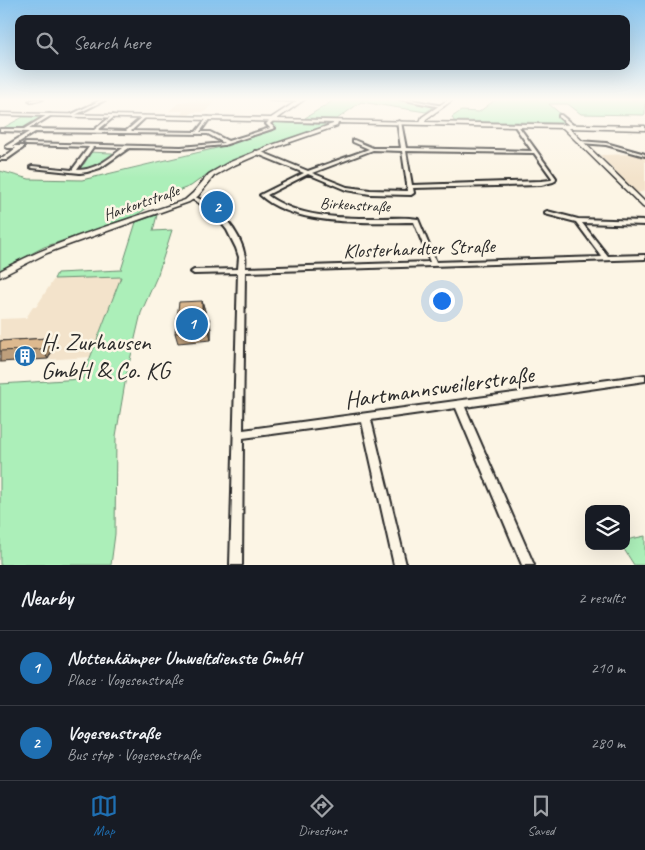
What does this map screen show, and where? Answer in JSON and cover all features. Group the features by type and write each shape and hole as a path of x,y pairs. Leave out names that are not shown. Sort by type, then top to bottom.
{"street":[{"path":"25,130 33,125"},
{"path":"96,130 102,125"},
{"path":"128,131 134,125"},
{"path":"197,133 203,125"},
{"path":"26,144 178,148 228,143 273,128 270,125"},
{"name":"Harkortstraße","path":"0,274 27,259 53,248 193,198 211,176 257,152 334,125"},
{"path":"399,125 411,190"},
{"path":"257,152 356,191 411,190 553,181 554,178 516,125"},
{"path":"534,125 645,128"},
{"path":"564,126 645,206"},
{"path":"0,130 197,133 214,134 228,143"},
{"path":"8,147 33,130"},
{"path":"38,135 45,131"},
{"path":"2,159 32,139"},
{"path":"354,141 373,149"},
{"path":"581,142 606,144 645,155"},
{"path":"0,146 21,147"},
{"path":"74,170 92,146"},
{"path":"32,167 74,170 96,168 127,147"},
{"name":"Birkenstraße","path":"434,264 416,220 332,219 292,211 264,197 264,193 307,173 373,149 535,152"},
{"path":"0,163 7,160 2,159"},
{"path":"193,198 205,202 234,234 240,251 242,269 236,565"},
{"path":"547,213 578,221 645,223"},
{"path":"578,221 606,258"},
{"name":"Klosterhardter Straße","path":"194,272 645,256"},
{"name":"Hartmannsweilerstraße","path":"238,435 645,378"},
{"path":"459,404 528,565"},
{"path":"366,418 400,565"}],"shaded area":[{"path":"639,154 645,156 645,191 637,193 600,155"},
{"path":"122,277 90,357 0,363 0,319 26,318 33,307 36,307 54,279"}],"green space":[{"path":"8,125 29,125 23,129 1,129"},
{"path":"273,125 328,125 257,150 210,172 191,186 167,195 135,216 44,247 0,270 0,171 29,179 82,180 217,148 277,129"},
{"path":"88,152 115,154 97,164 100,165 89,169 78,168 80,164 84,164 89,156 86,155"},
{"path":"157,215 153,231 172,230 158,274 141,313 126,377 116,436 115,534 111,565 0,565 0,384 82,379 121,277 54,279 57,273 121,270 136,222"},
{"path":"645,536 645,565 634,565 625,550 630,550 630,539"}],"building":[{"path":"202,301 202,319 209,318 209,330 175,333 179,302"},
{"path":"48,338 42,349 0,351 0,341"}],"place":[{"name":"Vogesenstraße","path":"217,207"},
{"name":"Nottenkämper Umweltdienste GmbH","path":"192,324"},
{"name":"H. Zurhausen GmbH & Co. KG","path":"25,356"}]}
